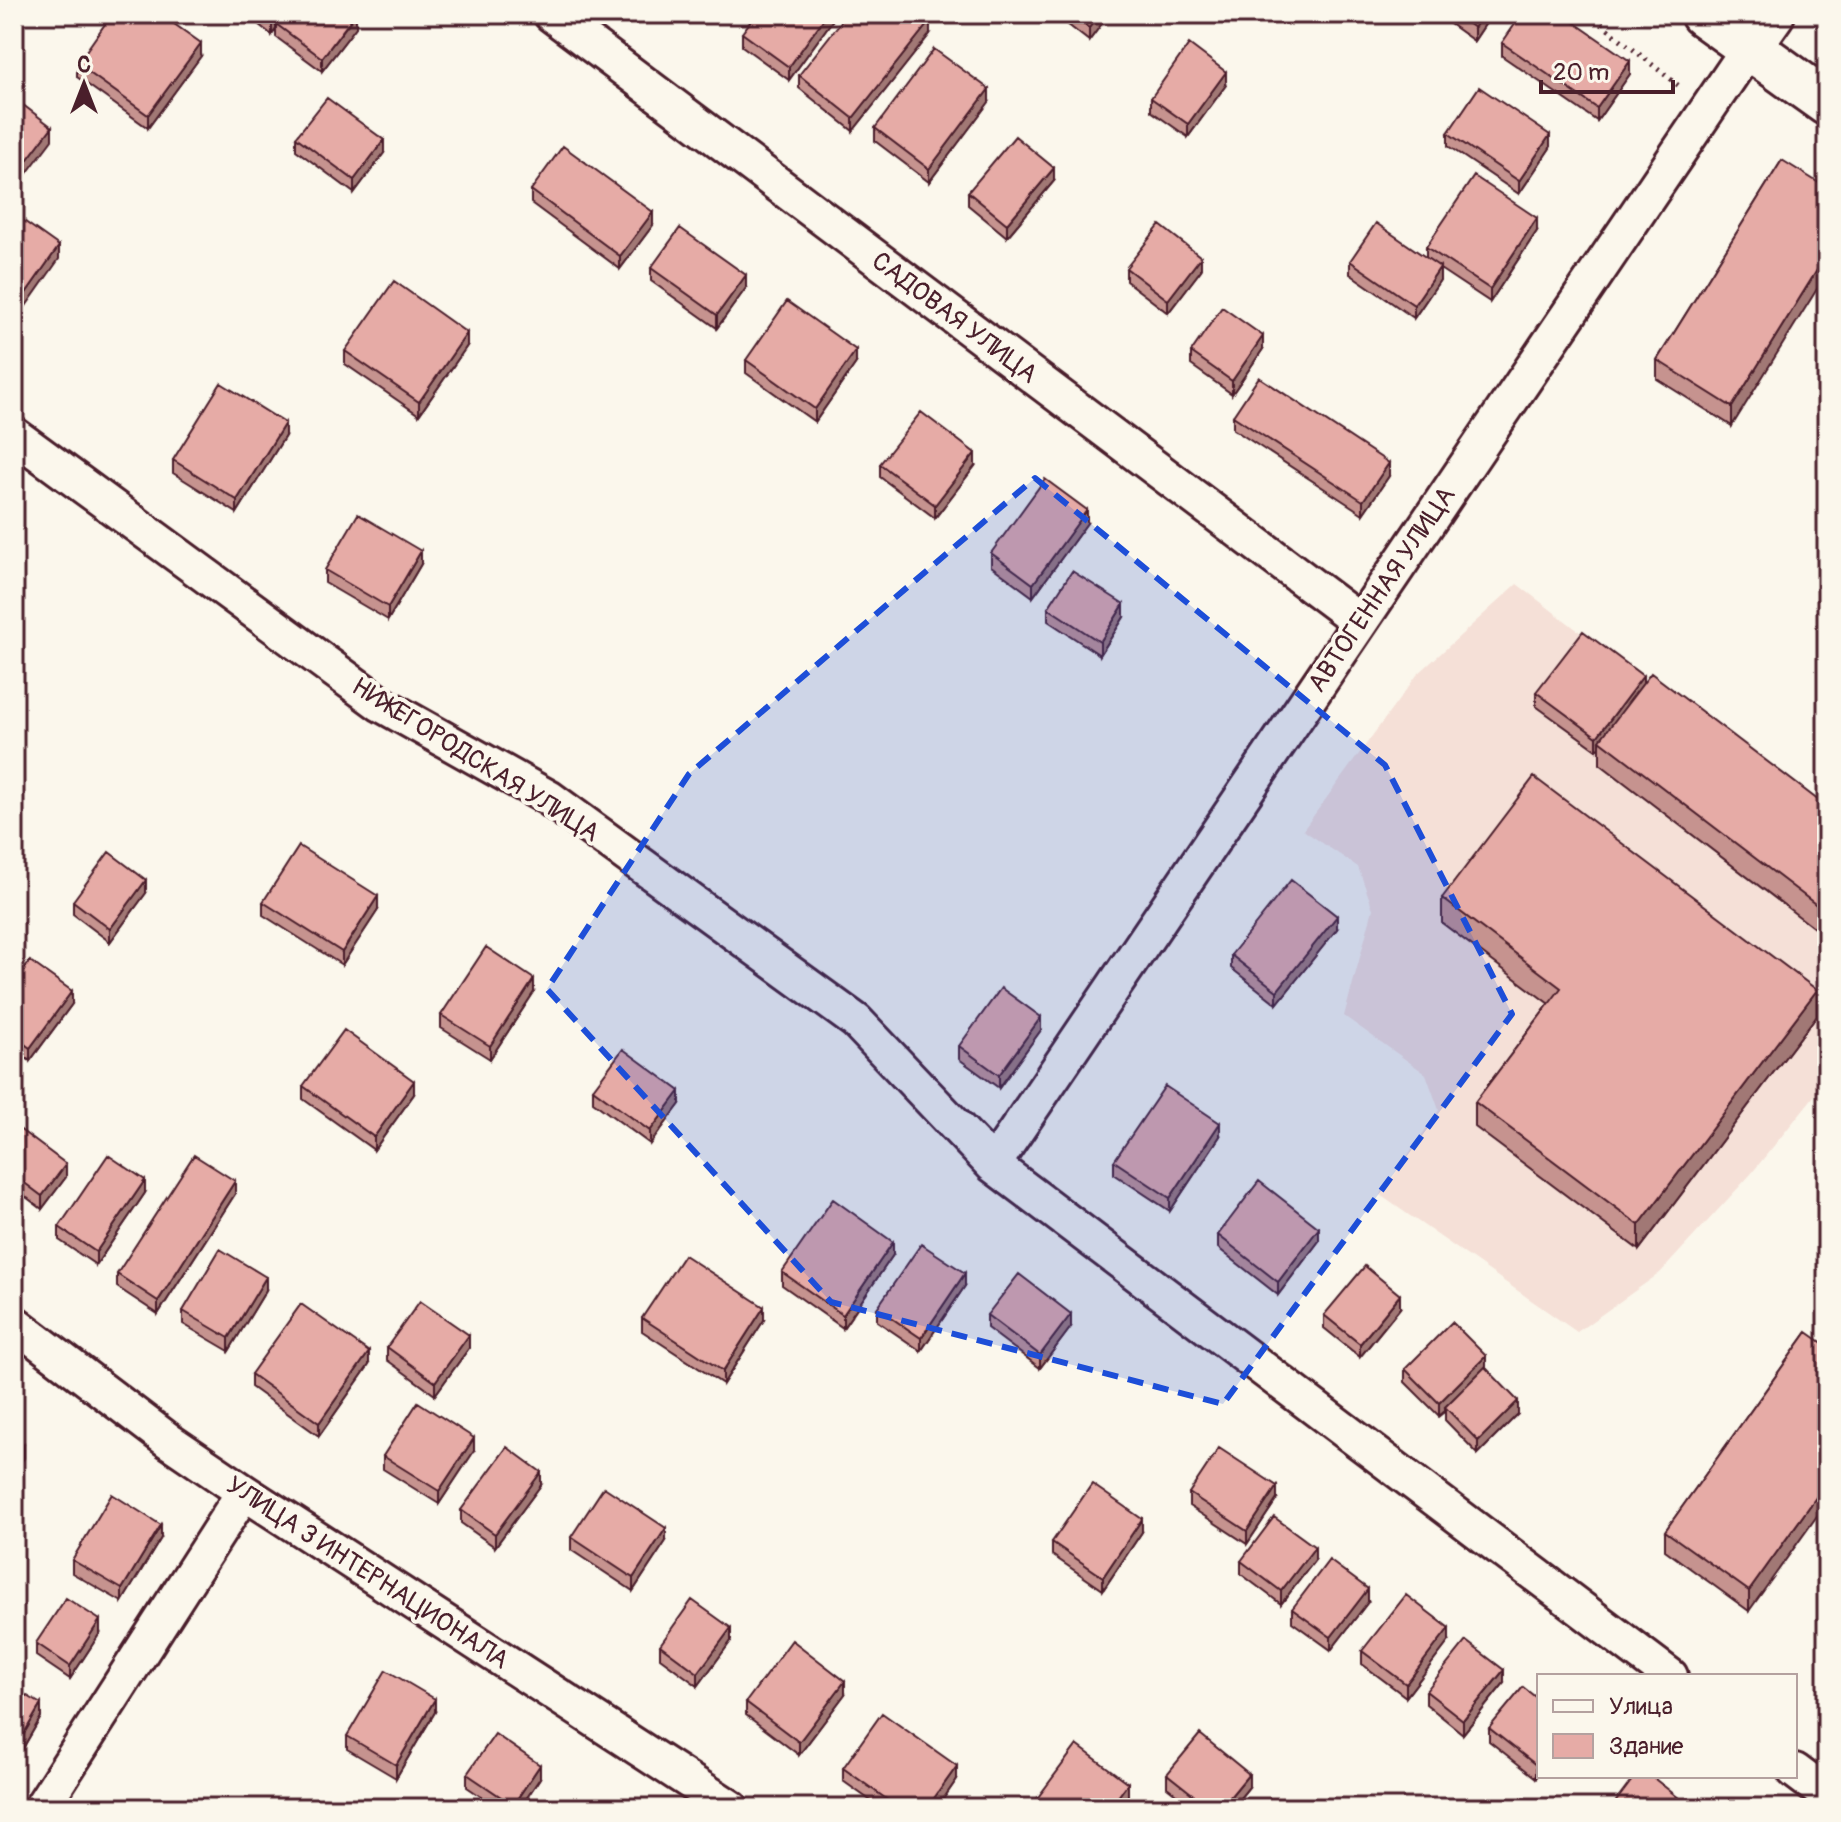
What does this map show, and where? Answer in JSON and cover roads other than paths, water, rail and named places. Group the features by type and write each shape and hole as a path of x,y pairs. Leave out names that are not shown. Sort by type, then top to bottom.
{"main road":[{"path":"1703,14 1761,31 1827,103"}],"street":[{"name":"САДОВАЯ УЛИЦА","path":"551,14 1359,621"},
{"name":"АВТОГЕННАЯ УЛИЦА","path":"993,1165 1761,31"},
{"name":"НИЖЕГОРОДСКАЯ УЛИЦА","path":"14,435 381,704 549,798 856,1021 993,1165 1667,1674"},
{"name":"УЛИЦА 3 ИНТЕРНАЦИОНАЛА","path":"14,1323 169,1441 244,1492 731,1808"},
{"path":"41,1808 244,1492"},
{"path":"1797,1772 1827,1795"}]}
